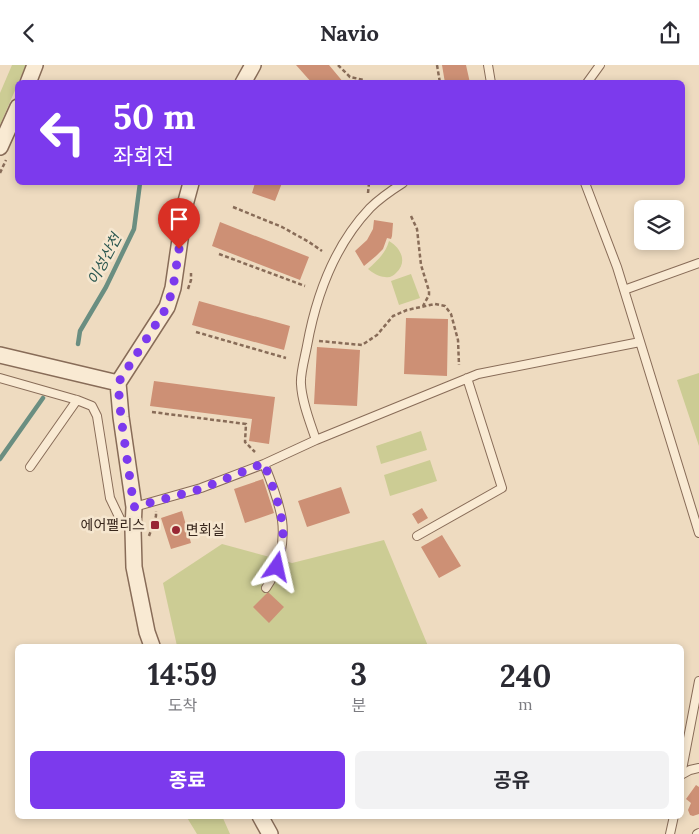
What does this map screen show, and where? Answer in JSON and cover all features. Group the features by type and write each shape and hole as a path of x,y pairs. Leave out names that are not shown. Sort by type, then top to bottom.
{"street":[{"path":"29,80 35,65"},
{"path":"245,80 253,65"},
{"path":"0,147 15,114"},
{"path":"151,644 134,567 132,530 134,507 118,383 167,307 173,288 185,205 190,185"},
{"path":"0,355 118,383"},
{"path":"262,819 270,834"}],"lane":[{"path":"488,65 490,80"},
{"path":"589,80 600,65"},
{"path":"316,440 306,414 300,383 313,315 324,282 347,237 370,207 400,185"},
{"path":"586,185 617,267 699,533"},
{"path":"624,290 699,263"},
{"path":"134,507 201,489 478,374 640,342"},
{"path":"0,378 77,400 92,407 97,416 110,498 122,523 132,530"},
{"path":"417,536 502,488 467,378"},
{"path":"30,467 77,400"},
{"path":"264,463 282,519 283,534 277,567 273,579 266,589"},
{"path":"684,759 699,681"},
{"path":"684,773 699,768"},
{"path":"670,834 673,819"}],"path":[{"path":"338,65 350,77 364,80"},
{"path":"437,65 440,80"},
{"path":"368,193 369,185"},
{"path":"233,207 282,227 309,241 322,251"},
{"path":"411,216 417,229 422,265 429,291 423,306"},
{"path":"219,254 305,286"},
{"path":"315,340 362,345 377,335 393,316 407,310 435,304 444,306 451,314 458,340 459,365"},
{"path":"196,332 286,358"},
{"path":"152,412 246,424 245,442 255,451"},
{"path":"148,540 156,513 153,501"}],"green space":[{"path":"12,65 26,65 20,80 15,80 15,90 0,125 0,93"},
{"path":"389,241 400,251 402,264 393,276 383,277 376,275 368,269 383,253"},
{"path":"411,274 420,298 399,305 391,281"},
{"path":"699,373 699,446 677,380"},
{"path":"421,431 427,450 381,464 376,446"},
{"path":"430,460 437,481 390,496 384,475"},
{"path":"384,540 427,644 177,644 163,583 222,544 292,563"},
{"path":"188,819 223,819 230,834 197,834"}],"building":[{"path":"296,65 329,65 342,80 309,80"},
{"path":"442,65 466,65 469,80 444,80"},
{"path":"254,185 281,185 275,201 252,193"},
{"path":"374,220 393,223 392,236 391,239 387,238 383,249 364,266 355,251 367,240 373,229"},
{"path":"220,222 309,257 300,280 212,246"},
{"path":"199,301 290,326 284,350 192,325"},
{"path":"406,318 448,319 447,376 404,374"},
{"path":"317,347 360,350 357,406 314,404"},
{"path":"154,381 275,397 269,444 249,441 252,419 150,406"},
{"path":"263,479 274,513 245,523 234,489"},
{"path":"341,487 350,513 307,527 298,501"},
{"path":"422,508 428,518 418,524 412,514"},
{"name":"면회실","path":"182,511 191,543 171,549 161,518"},
{"path":"442,535 461,566 439,578 421,547"},
{"path":"268,592 284,607 269,623 253,607"},
{"path":"696,785 699,787 699,814 693,816 690,815 688,810 691,803 686,799"}],"waterway":[{"name":"이성산천","path":"78,344 80,331 106,287 134,229 140,185"},
{"name":"이성산천","path":"0,459 43,398"}],"place":[{"name":"에어팰리스","path":"155,525"},
{"name":"면회실","path":"176,530"}],"route":[{"path":"179,249 173,288 167,307 118,383 134,507 201,489 264,463 282,519 283,534 277,567"}]}
